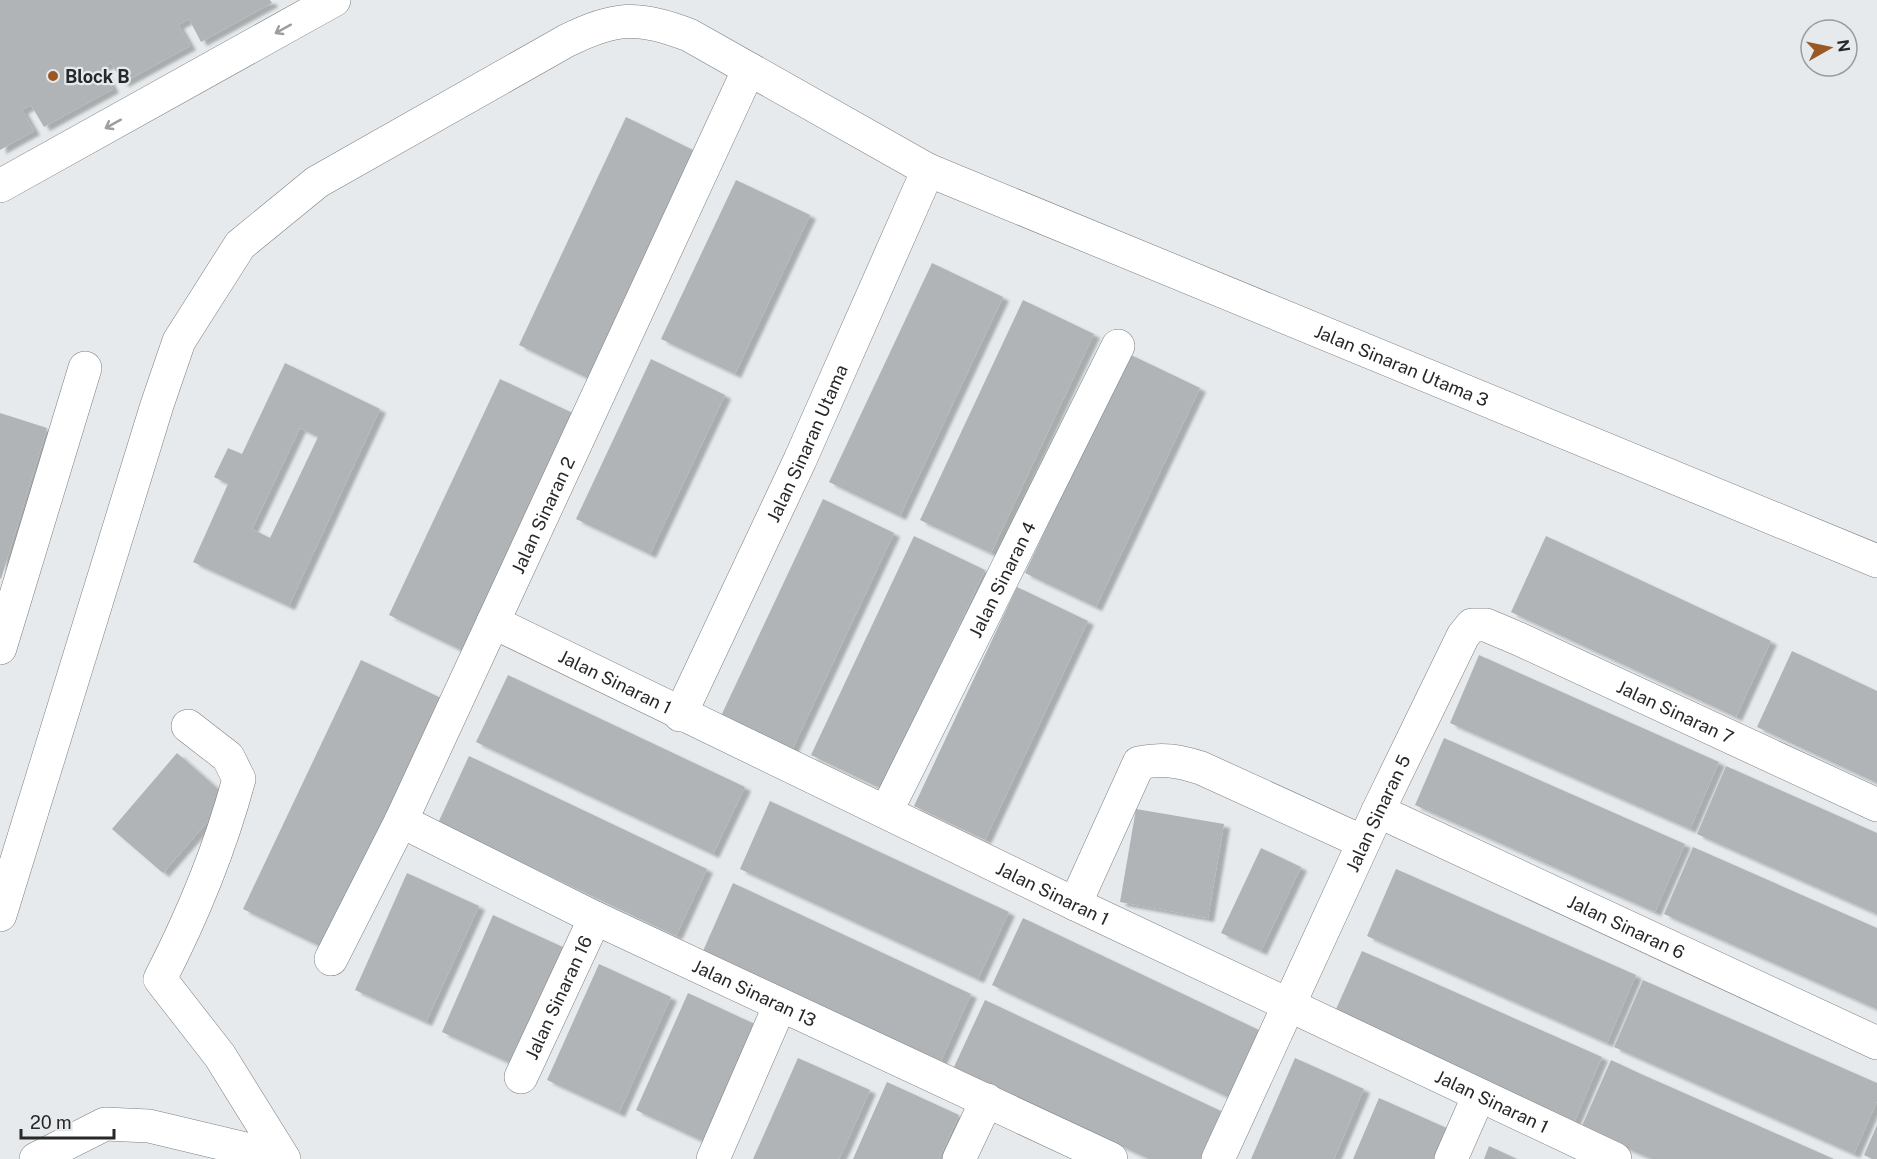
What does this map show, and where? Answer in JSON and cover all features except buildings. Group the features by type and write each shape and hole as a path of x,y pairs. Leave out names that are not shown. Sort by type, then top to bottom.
{"street":[{"path":"0,186 334,0"},
{"name":"Jalan Sinaran Utama 3","path":"0,915 156,405 179,341 240,245 317,182 595,27 620,21 659,23 689,35 928,170 1877,561"},
{"name":"Jalan Sinaran 2","path":"331,959 401,821 749,69"},
{"name":"Jalan Sinaran Utama","path":"680,715 800,460 928,170"},
{"name":"Jalan Sinaran 4","path":"886,812 1118,346"},
{"path":"0,648 85,368"},
{"name":"Jalan Sinaran 1","path":"493,622 680,715 1615,1159"},
{"name":"Jalan Sinaran 7","path":"1473,625 1486,625 1518,639 1877,805"},
{"name":"Jalan Sinaran 5","path":"1218,1159 1363,842 1463,636 1473,625"},
{"path":"189,726 228,757 239,779 227,825 184,932 160,979 220,1056 283,1158"},
{"path":"1075,904 1139,763 1150,760 1177,760 1201,768 1363,842"},
{"name":"Jalan Sinaran 6","path":"1378,811 1877,1043"},
{"name":"Jalan Sinaran 13","path":"401,821 595,918 1111,1159"},
{"name":"Jalan Sinaran 16","path":"521,1077 595,918"},
{"path":"713,1159 780,1005"},
{"path":"1451,1159 1479,1095"},
{"path":"959,1159 987,1100"},
{"path":"36,1159 105,1124 149,1126 283,1158"}],"place":[{"name":"Block B","path":"53,76"}]}
